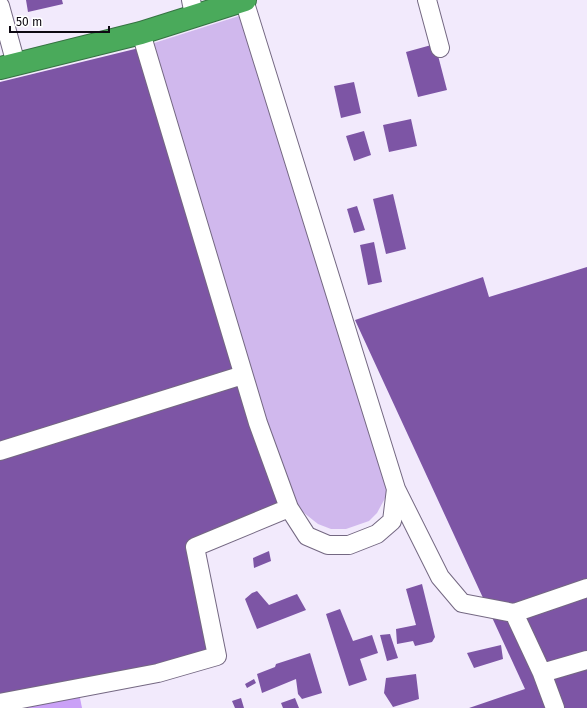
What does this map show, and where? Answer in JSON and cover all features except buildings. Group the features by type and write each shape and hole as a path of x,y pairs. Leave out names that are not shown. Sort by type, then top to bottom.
{"highway":[{"path":"8,66 141,33 193,8 244,0"}],"street":[{"path":"244,0 396,489 440,577 462,603 514,613 587,588"},
{"path":"427,0 440,48"},
{"path":"0,6 8,66"},
{"path":"141,33 243,375 258,423 289,508 307,536 328,545 349,545 377,534 392,521 396,489"},
{"path":"0,451 243,375"},
{"path":"0,703 158,673 217,656 195,547 289,508"},
{"path":"514,613 542,673 555,708"},
{"path":"542,673 587,660"}],"shaded area":[{"path":"242,15 390,489 377,513 369,521 346,529 331,529 318,524 294,505 264,421 151,44"},
{"path":"79,693 82,708 2,708"}]}
